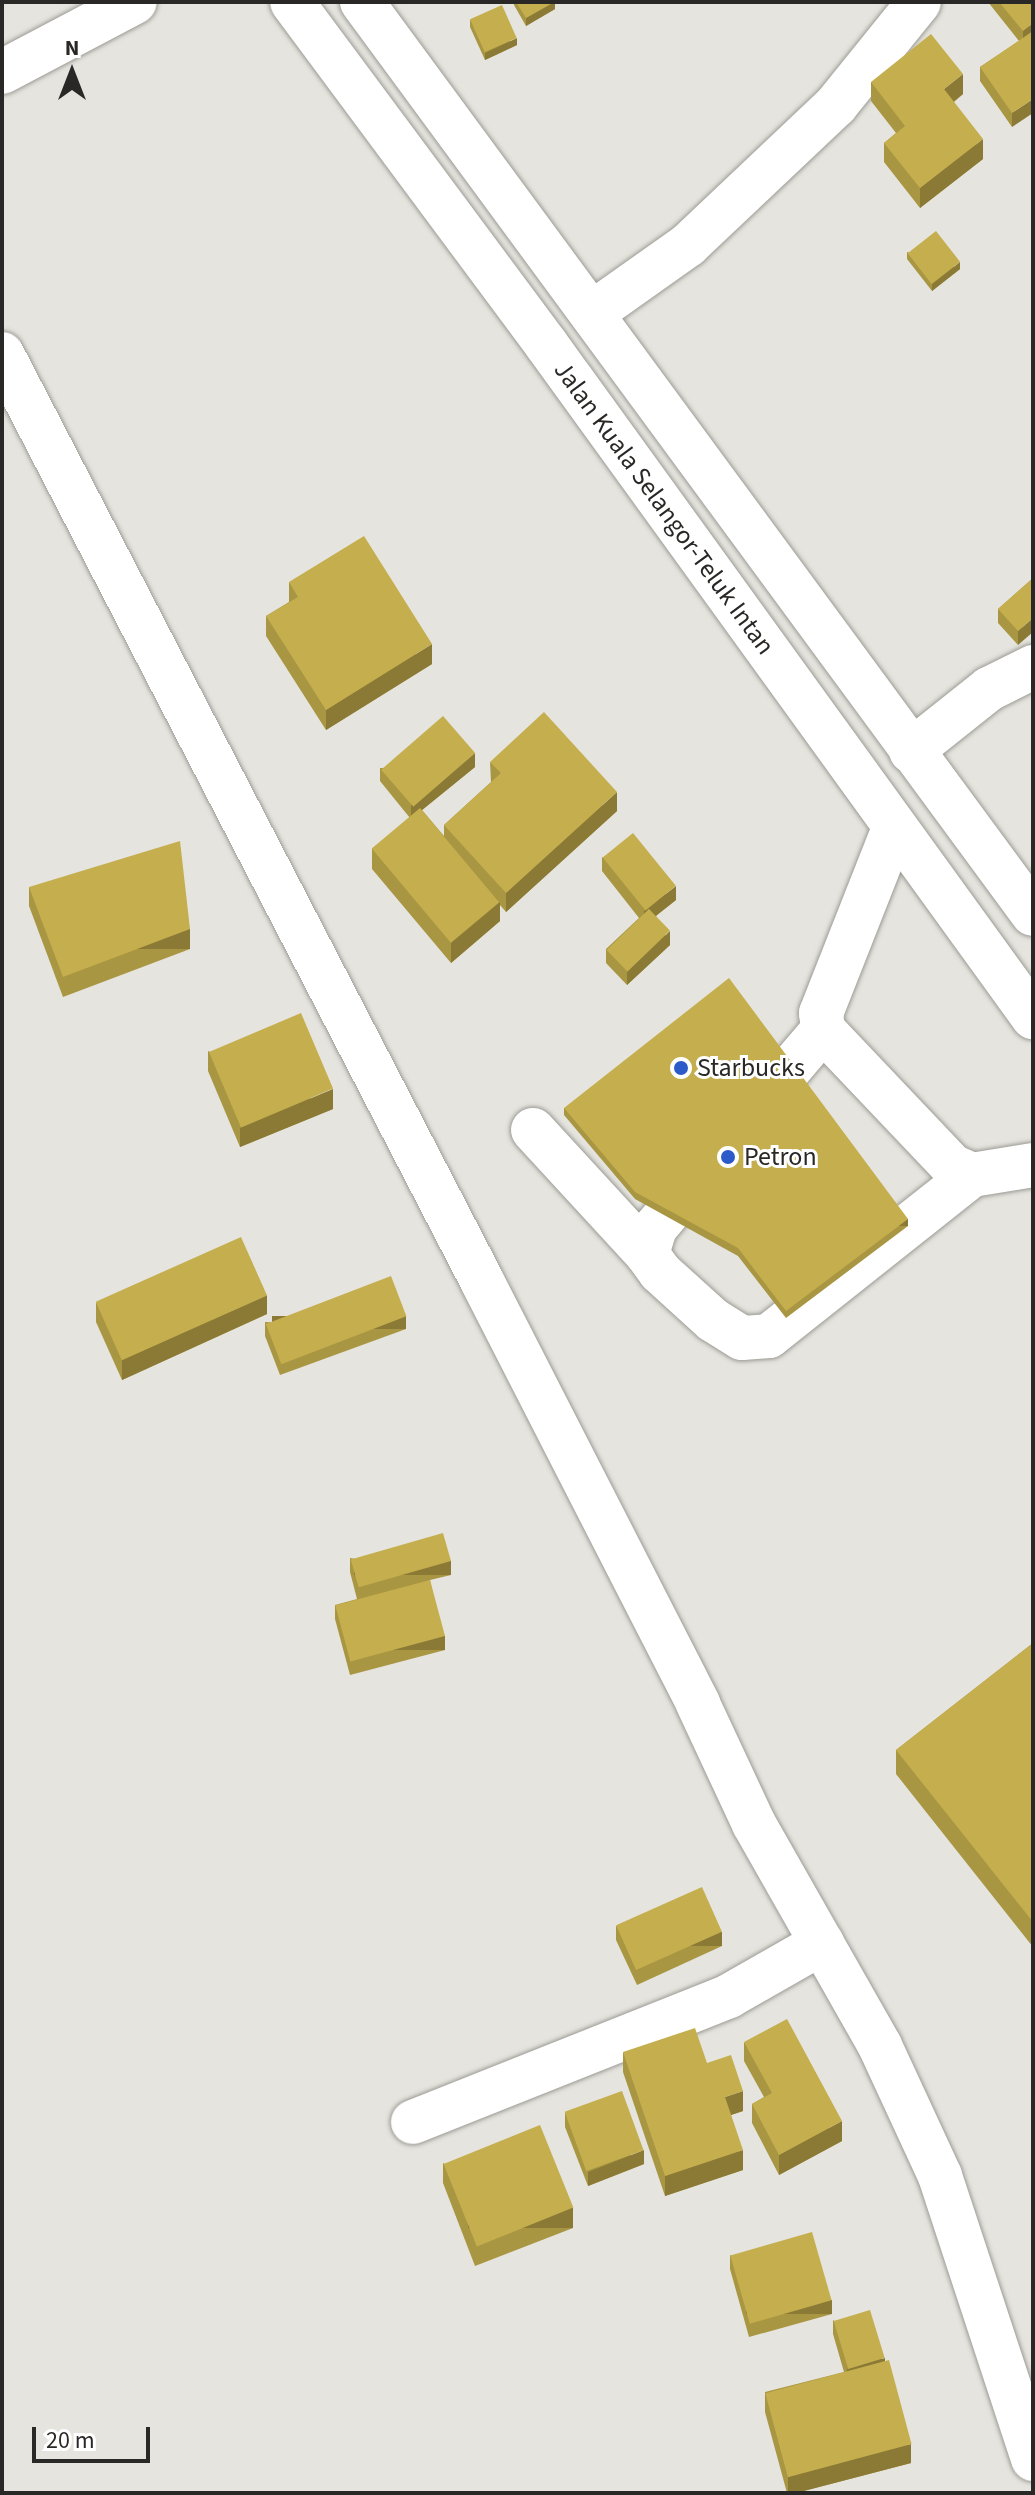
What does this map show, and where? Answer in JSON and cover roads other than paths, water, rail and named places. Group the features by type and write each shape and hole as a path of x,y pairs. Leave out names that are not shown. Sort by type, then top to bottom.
{"main road":[{"path":"2,72 135,2"},
{"name":"Jalan Kuala Selangor-Teluk Intan","path":"292,2 546,344 1033,1017"},
{"path":"362,2 1033,914"},
{"path":"592,313 688,245 836,105 919,2"},
{"path":"2,354 482,1281 698,1704 754,1824 880,2046 940,2176 1033,2459"},
{"path":"911,751 989,689 1033,667"},
{"path":"894,828 821,1013 823,1030 952,1166 972,1175"},
{"path":"647,1254 655,1228 823,1030"},
{"path":"533,1130 660,1272 713,1320 742,1338 769,1336 972,1175 1033,1165"},
{"path":"413,2122 729,1996 822,1943"}],"place":[{"name":"Starbucks","path":"681,1068"},
{"name":"Petron","path":"728,1157"}]}
